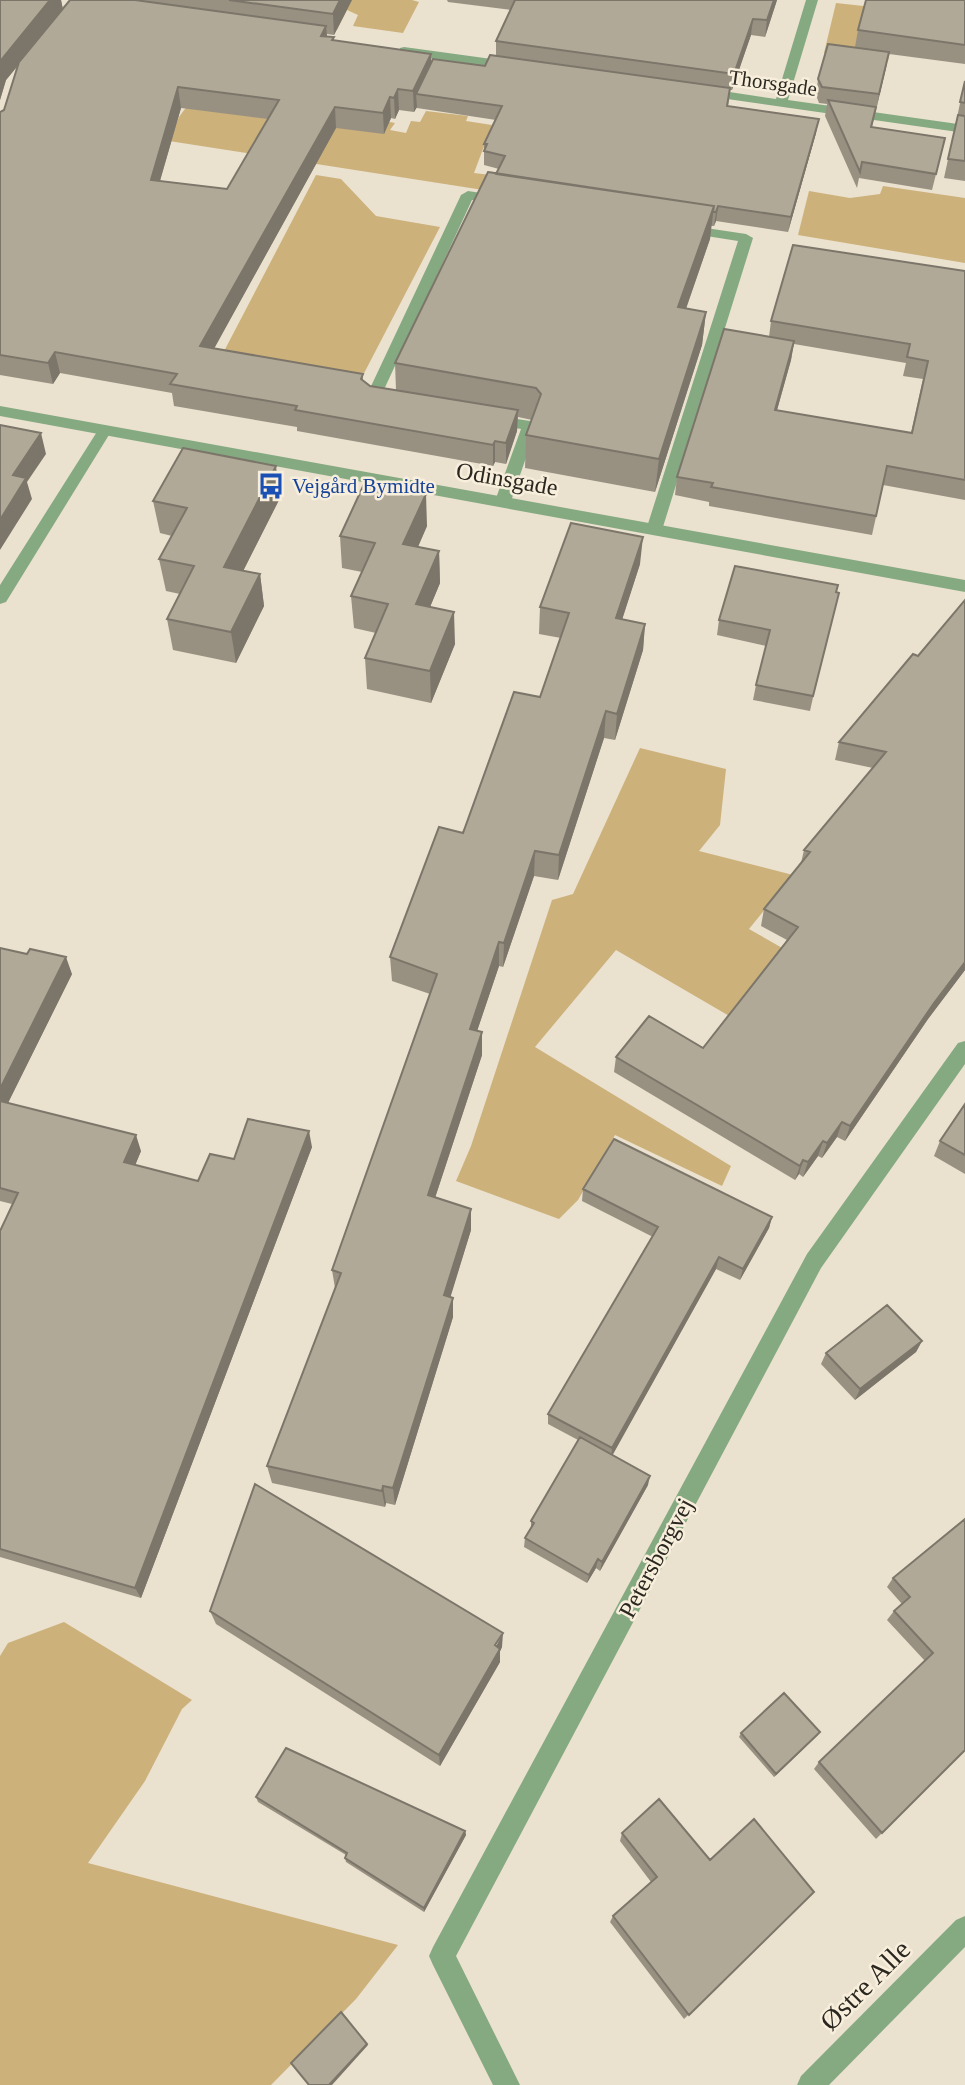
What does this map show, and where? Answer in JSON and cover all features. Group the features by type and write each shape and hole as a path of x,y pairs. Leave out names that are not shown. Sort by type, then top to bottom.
{"street":[{"path":"781,103 812,0"},
{"path":"394,50 532,69"},
{"name":"Thorsgade","path":"684,90 965,129"},
{"path":"399,404 372,399 468,195 521,203"},
{"path":"654,530 746,238 667,226"},
{"name":"Odinsgade","path":"0,411 965,586"},
{"path":"477,417 530,426 503,501"},
{"path":"0,598 105,430"},
{"name":"Petersborgvej","path":"507,2085 442,1956 814,1261 965,1049"},
{"name":"Østre Alle","path":"810,2085 965,1930"}],"shaded area":[{"path":"352,0 419,2 403,33 353,26 358,15 347,10 337,30 282,26"},
{"path":"836,3 891,9 896,25 888,61 824,53"},
{"path":"201,87 395,123 390,130 406,133 411,121 420,122 426,111 468,116 466,121 492,125 474,173 508,177 496,192 169,141 179,117"},
{"path":"316,175 341,179 376,216 440,227 360,381 221,357"},
{"path":"883,186 965,198 965,263 798,235 809,191 850,198 880,194"},
{"path":"640,748 726,769 720,825 699,851 793,875 749,929 849,986 731,1017 616,950 535,1047 731,1166 722,1186 615,1135 578,1200 559,1219 456,1181 471,1146 552,900 573,894"},
{"path":"64,1622 192,1700 182,1709 145,1781 88,1863 398,1945 356,1999 271,2085 0,2085 0,1656 8,1643"}],"building":[{"path":"0,0 50,0 0,65"},
{"path":"70,0 135,0 326,26 321,36 334,37 332,40 431,54 413,91 398,89 394,98 390,97 383,113 335,107 200,346 363,374 361,379 370,386 518,410 506,443 495,441 493,445 295,410 297,406 170,384 177,374 55,352 48,363 0,355 0,112 4,110 19,62","holes":["178,87 279,100 227,189 151,180"]},
{"path":"229,0 340,0 333,14"},
{"path":"515,0 774,0 767,20 753,19 734,74 496,41"},
{"path":"866,0 965,0 965,45 858,30"},
{"path":"828,44 889,52 879,94 822,87 818,79"},
{"path":"490,55 730,88 727,106 819,119 791,217 718,206 716,212 713,212 714,206 496,174 505,156 484,151 487,144 484,144 502,106 416,94 433,59 485,66"},
{"path":"965,81 965,103 960,102"},
{"path":"828,100 876,107 871,127 945,138 936,174 862,162 860,172"},
{"path":"958,115 965,116 965,161 948,159"},
{"path":"488,172 714,206 678,307 706,312 659,459 526,435 541,394 536,388 395,363"},
{"path":"793,245 965,271 965,480 887,466 876,516 711,487 713,483 677,477 724,329 794,341 775,410 912,433 928,361 907,357 910,344 771,321"},
{"path":"0,425 41,433 13,475 26,478 0,520"},
{"path":"183,448 276,466 224,567 260,574 231,632 167,619 194,566 159,559 187,508 153,501"},
{"path":"365,482 426,494 403,544 439,551 416,604 454,612 430,671 365,658 388,604 351,596 375,543 340,536"},
{"path":"571,523 643,537 616,618 645,624 617,714 606,711 559,855 535,851 504,943 499,942 470,1029 482,1032 428,1195 471,1209 444,1295 453,1298 393,1488 383,1486 382,1491 267,1466 341,1273 332,1270 437,974 390,957 439,827 463,833 514,692 540,697 569,613 540,607"},
{"path":"735,566 838,585 836,592 839,593 813,696 756,685 770,630 719,620"},
{"path":"965,600 965,962 850,1126 842,1122 827,1143 823,1141 808,1162 803,1160 800,1166 616,1057 649,1016 703,1048 798,927 764,909 810,852 804,850 886,752 839,742 913,654 918,656"},
{"path":"0,948 27,954 30,949 66,957 0,1089"},
{"path":"0,1101 136,1135 124,1162 198,1181 210,1154 234,1159 248,1119 309,1131 135,1588 0,1549 0,1231 18,1193 0,1188"},
{"path":"965,1104 965,1155 940,1141"},
{"path":"614,1139 772,1217 743,1269 719,1257 612,1448 548,1414 658,1227 583,1189"},
{"path":"887,1305 922,1341 860,1389 826,1353"},
{"path":"580,1437 650,1476 602,1562 598,1559 589,1575 525,1538 534,1523 531,1521"},
{"path":"255,1484 503,1633 495,1645 500,1649 439,1755 210,1611"},
{"path":"965,1519 965,1750 882,1833 819,1762 933,1653 894,1611 910,1597 893,1578"},
{"path":"784,1693 820,1732 776,1774 741,1733"},
{"path":"286,1748 465,1831 424,1908 345,1858 347,1853 256,1797"},
{"path":"659,1799 710,1860 754,1819 814,1892 689,2015 613,1916 657,1877 622,1833"},
{"path":"341,2012 367,2044 329,2085 309,2085 291,2063"}],"place":[{"name":"Vejgård Bymidte","path":"271,486"}]}
